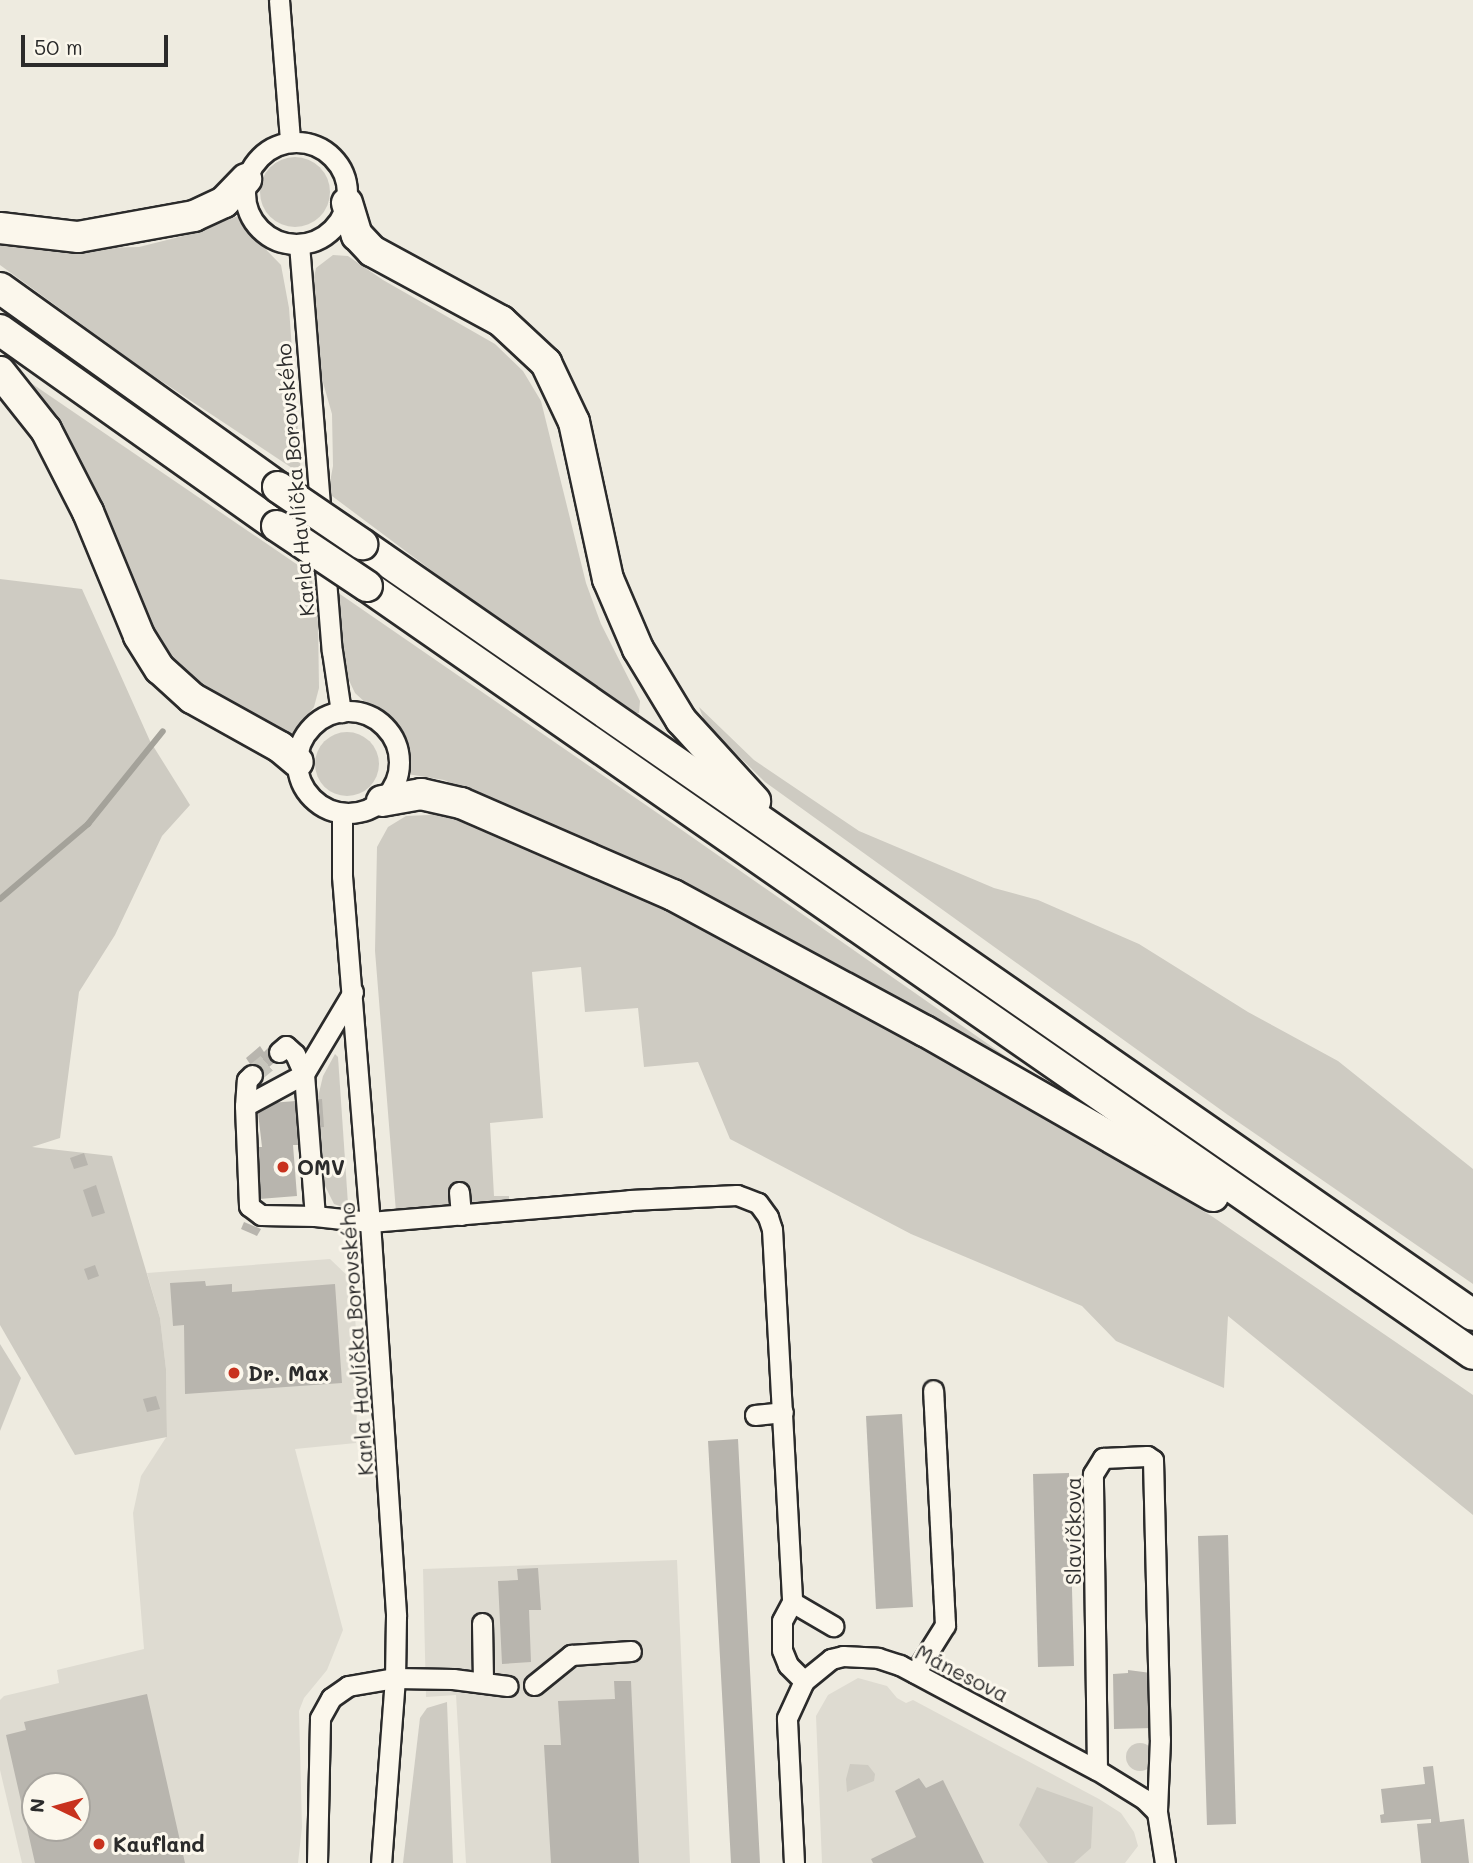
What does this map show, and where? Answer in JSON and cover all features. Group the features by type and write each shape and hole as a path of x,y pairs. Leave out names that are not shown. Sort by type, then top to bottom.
{"highway":[{"path":"0,228 78,237 194,216 224,202 246,179"},
{"path":"347,204 357,235 372,251 501,321 546,363 574,422 608,579 638,649 681,720 790,840"},
{"path":"0,288 278,487 1473,1315"},
{"path":"0,330 277,526 1473,1354"},
{"path":"0,372 46,430 88,512 149,653 174,683 192,698 280,747 298,762"},
{"path":"382,801 421,794 461,803 673,894 925,1031 1111,1140 1330,1257"}],"street":[{"path":"279,0 290,141"},
{"path":"290,141 307,142 322,148 335,158 347,187 347,204 330,232 316,240 299,244 275,239 256,225 248,212 246,179 262,153 290,141"},
{"name":"Karla Havlíčka Borovského","path":"299,244 330,637 341,712"},
{"path":"341,712 367,715 379,721 395,741 399,767 390,791 382,801 363,811 342,813 324,807 309,795 301,779 298,762 303,739 319,721 341,712"},
{"name":"Karla Havlíčka Borovského","path":"342,813 342,876 353,992 393,1546 395,1678 381,1863"},
{"path":"245,1106 304,1074 353,992"},
{"path":"279,1052 286,1046 295,1054 304,1074 315,1216"},
{"path":"252,1076 247,1080 245,1106 249,1206 261,1215 315,1216 370,1222 695,1196 748,1196 758,1203 768,1217 772,1229 783,1412 792,1602 782,1621 782,1650 788,1665 804,1681"},
{"path":"459,1192 461,1215"},
{"path":"915,1673 945,1625 933,1390"},
{"path":"755,1415 783,1412"},
{"name":"Slavíčkova","path":"1097,1770 1093,1474 1103,1458 1147,1456 1153,1460 1160,1739 1157,1812 1165,1863"},
{"path":"792,1602 833,1626"},
{"path":"482,1623 483,1682"},
{"path":"534,1685 571,1655 631,1651"},
{"name":"Mánesova","path":"794,1863 787,1718 804,1681 831,1660 852,1655 878,1658 915,1673 1097,1770"},
{"path":"317,1863 320,1718 339,1690 395,1678 483,1682 508,1686"},
{"path":"1097,1770 1143,1799 1157,1812"}],"shaded area":[{"path":"295,157 320,167 330,192 320,217 295,227 270,217 260,192 270,167"},
{"path":"238,216 249,232 281,265 289,308 301,474 143,369 0,265 0,242 53,249 139,247 187,235"},
{"path":"333,255 348,256 383,280 495,344 523,371 541,401 586,583 601,624 640,701 639,713 633,713 467,597 328,493 333,466 332,414 318,365 312,287 316,268"},
{"path":"31,383 311,574 318,621 319,688 314,707 293,734 281,732 206,694 170,665 25,388"},
{"path":"0,579 82,589 150,741 190,805 162,836 115,935 79,992 60,1138 32,1147 112,1156 160,1318 166,1369 167,1437 75,1455 0,1325"},
{"path":"337,592 1028,1072 1023,1077 630,869 444,780 407,774 409,755 402,736 355,693 343,668"},
{"path":"699,707 754,760 859,831 994,888 1038,900 1139,944 1248,1012 1338,1061 1473,1169 1473,1284 1228,1115 765,782 705,723"},
{"path":"347,732 365,738 373,746 379,764 373,782 365,790 347,796 329,790 321,782 315,764 321,746 329,738"},
{"path":"434,810 500,832 716,929 1041,1113 1213,1217 1473,1395 1473,1515 1228,1316 1224,1388 1116,1341 1082,1306 911,1234 730,1139 698,1062 644,1067 638,1008 585,1012 581,967 532,972 543,1118 490,1123 494,1196 509,1196 509,1202 473,1207 467,1202 465,1185 451,1185 451,1207 396,1212 375,951 377,847 388,827 406,816 429,815"},
{"path":"335,1054 338,1057 348,1204 345,1208 334,1204 324,1184 318,1097 323,1076"},
{"path":"330,1259 353,1281 358,1366 356,1443 295,1449 343,1630 327,1670 304,1698 299,1711 302,1827 298,1863 22,1863 0,1770 0,1700 4,1696 59,1683 57,1670 144,1649 133,1513 141,1476 167,1436 166,1369 160,1318 147,1273"},
{"path":"0,1344 21,1378 0,1431"},
{"path":"677,1560 690,1863 466,1863 456,1695 426,1697 423,1569"},
{"path":"858,1678 887,1686 897,1698 906,1703 913,1700 1099,1799 1121,1813 1134,1832 1138,1846 1125,1863 822,1863 816,1716 828,1695"},
{"path":"447,1702 453,1863 403,1863 420,1718 427,1708"},
{"path":"1140,1743 1150,1747 1154,1757 1150,1767 1140,1771 1130,1767 1126,1757 1130,1747"},
{"path":"850,1764 868,1765 875,1774 874,1781 847,1792 846,1779"},
{"path":"1037,1787 1093,1807 1091,1848 1074,1863 1048,1863 1019,1825"}],"building":[{"path":"272,1044 282,1056 255,1079 245,1068 250,1064 246,1058 260,1046 264,1052"},
{"path":"322,1099 324,1127 297,1129 299,1145 293,1145 297,1196 259,1199 256,1147 262,1147 257,1104"},
{"path":"84,1153 88,1165 74,1169 70,1158"},
{"path":"96,1185 105,1213 92,1217 83,1190"},
{"path":"244,1222 261,1229 257,1236 241,1229"},
{"path":"95,1265 99,1276 88,1280 84,1269"},
{"path":"205,1281 206,1286 232,1284 232,1292 335,1284 342,1383 185,1394 184,1325 173,1326 170,1283"},
{"path":"156,1396 160,1409 147,1412 143,1399"},
{"path":"902,1414 913,1607 876,1609 866,1416"},
{"path":"738,1439 760,1863 731,1863 708,1441"},
{"path":"1069,1473 1074,1666 1038,1667 1033,1474"},
{"path":"1228,1535 1236,1824 1207,1825 1198,1536"},
{"path":"538,1568 541,1610 529,1610 531,1662 502,1664 498,1581 518,1580 517,1569"},
{"path":"1128,1670 1151,1673 1153,1728 1114,1729 1113,1674 1128,1673"},
{"path":"614,1681 631,1681 639,1863 551,1863 544,1745 561,1745 558,1701 615,1699"},
{"path":"147,1694 185,1863 35,1863 30,1842 91,1842 91,1772 21,1772 21,1801 6,1735 26,1730 24,1722"},
{"path":"1433,1766 1440,1822 1464,1819 1469,1863 1421,1863 1417,1824 1431,1823 1431,1819 1381,1823 1380,1815 1384,1814 1381,1789 1425,1784 1423,1767"},
{"path":"919,1778 926,1788 943,1780 984,1863 873,1863 871,1859 916,1837 895,1791"}],"waterway":[{"path":"0,899 88,824 163,731"}],"tunnel":[{"path":"252,1075 279,1052"}],"place":[{"name":"OMV","path":"283,1167"},
{"name":"Dr. Max","path":"234,1373"},
{"name":"Kaufland","path":"99,1844"}]}
